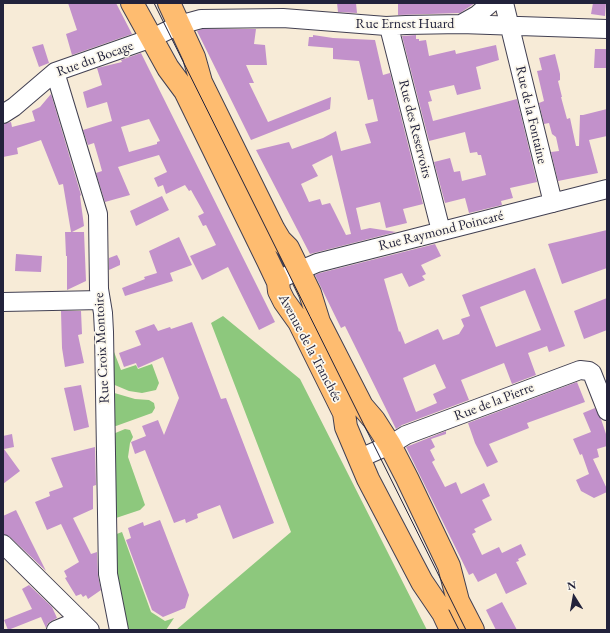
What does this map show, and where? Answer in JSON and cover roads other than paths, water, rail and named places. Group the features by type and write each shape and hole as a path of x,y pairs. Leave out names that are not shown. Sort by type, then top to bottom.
{"main road":[{"name":"Avenue de la Tranchée","path":"132,3 168,68 184,91 278,282 279,291 284,301 299,322 344,413 346,427 368,479 414,568 443,613 452,630"},
{"name":"Avenue de la Tranchée","path":"169,3 194,57 201,82 274,230 280,240 288,248 310,293 319,322 362,406 374,420 390,445 444,553 449,566 458,602 473,630"}],"street":[{"path":"461,24 477,15 491,3"},
{"name":"Rue de la Fontaine","path":"504,3 552,203"},
{"name":"Rue Ernest Huard","path":"152,38 179,25 201,19 283,18 389,27 406,25 461,24 607,29"},
{"name":"Rue des Reservoirs","path":"389,27 441,231"},
{"name":"Rue du Bocage","path":"3,114 14,107 55,72 152,38"},
{"name":"Rue Croix Montoire","path":"55,72 98,214 99,288 103,326 108,574 119,630"},
{"name":"Rue Raymond Poincaré","path":"278,282 284,277 317,263 607,189"},
{"path":"3,302 101,300"},
{"name":"Rue de la Pierre","path":"360,458 390,445 406,435 580,370 589,371 592,373 607,411"},
{"path":"3,544 85,625"},
{"path":"56,630 85,625"}],"tram line":[{"path":"154,3 466,630"},
{"path":"449,610 459,630"}]}
